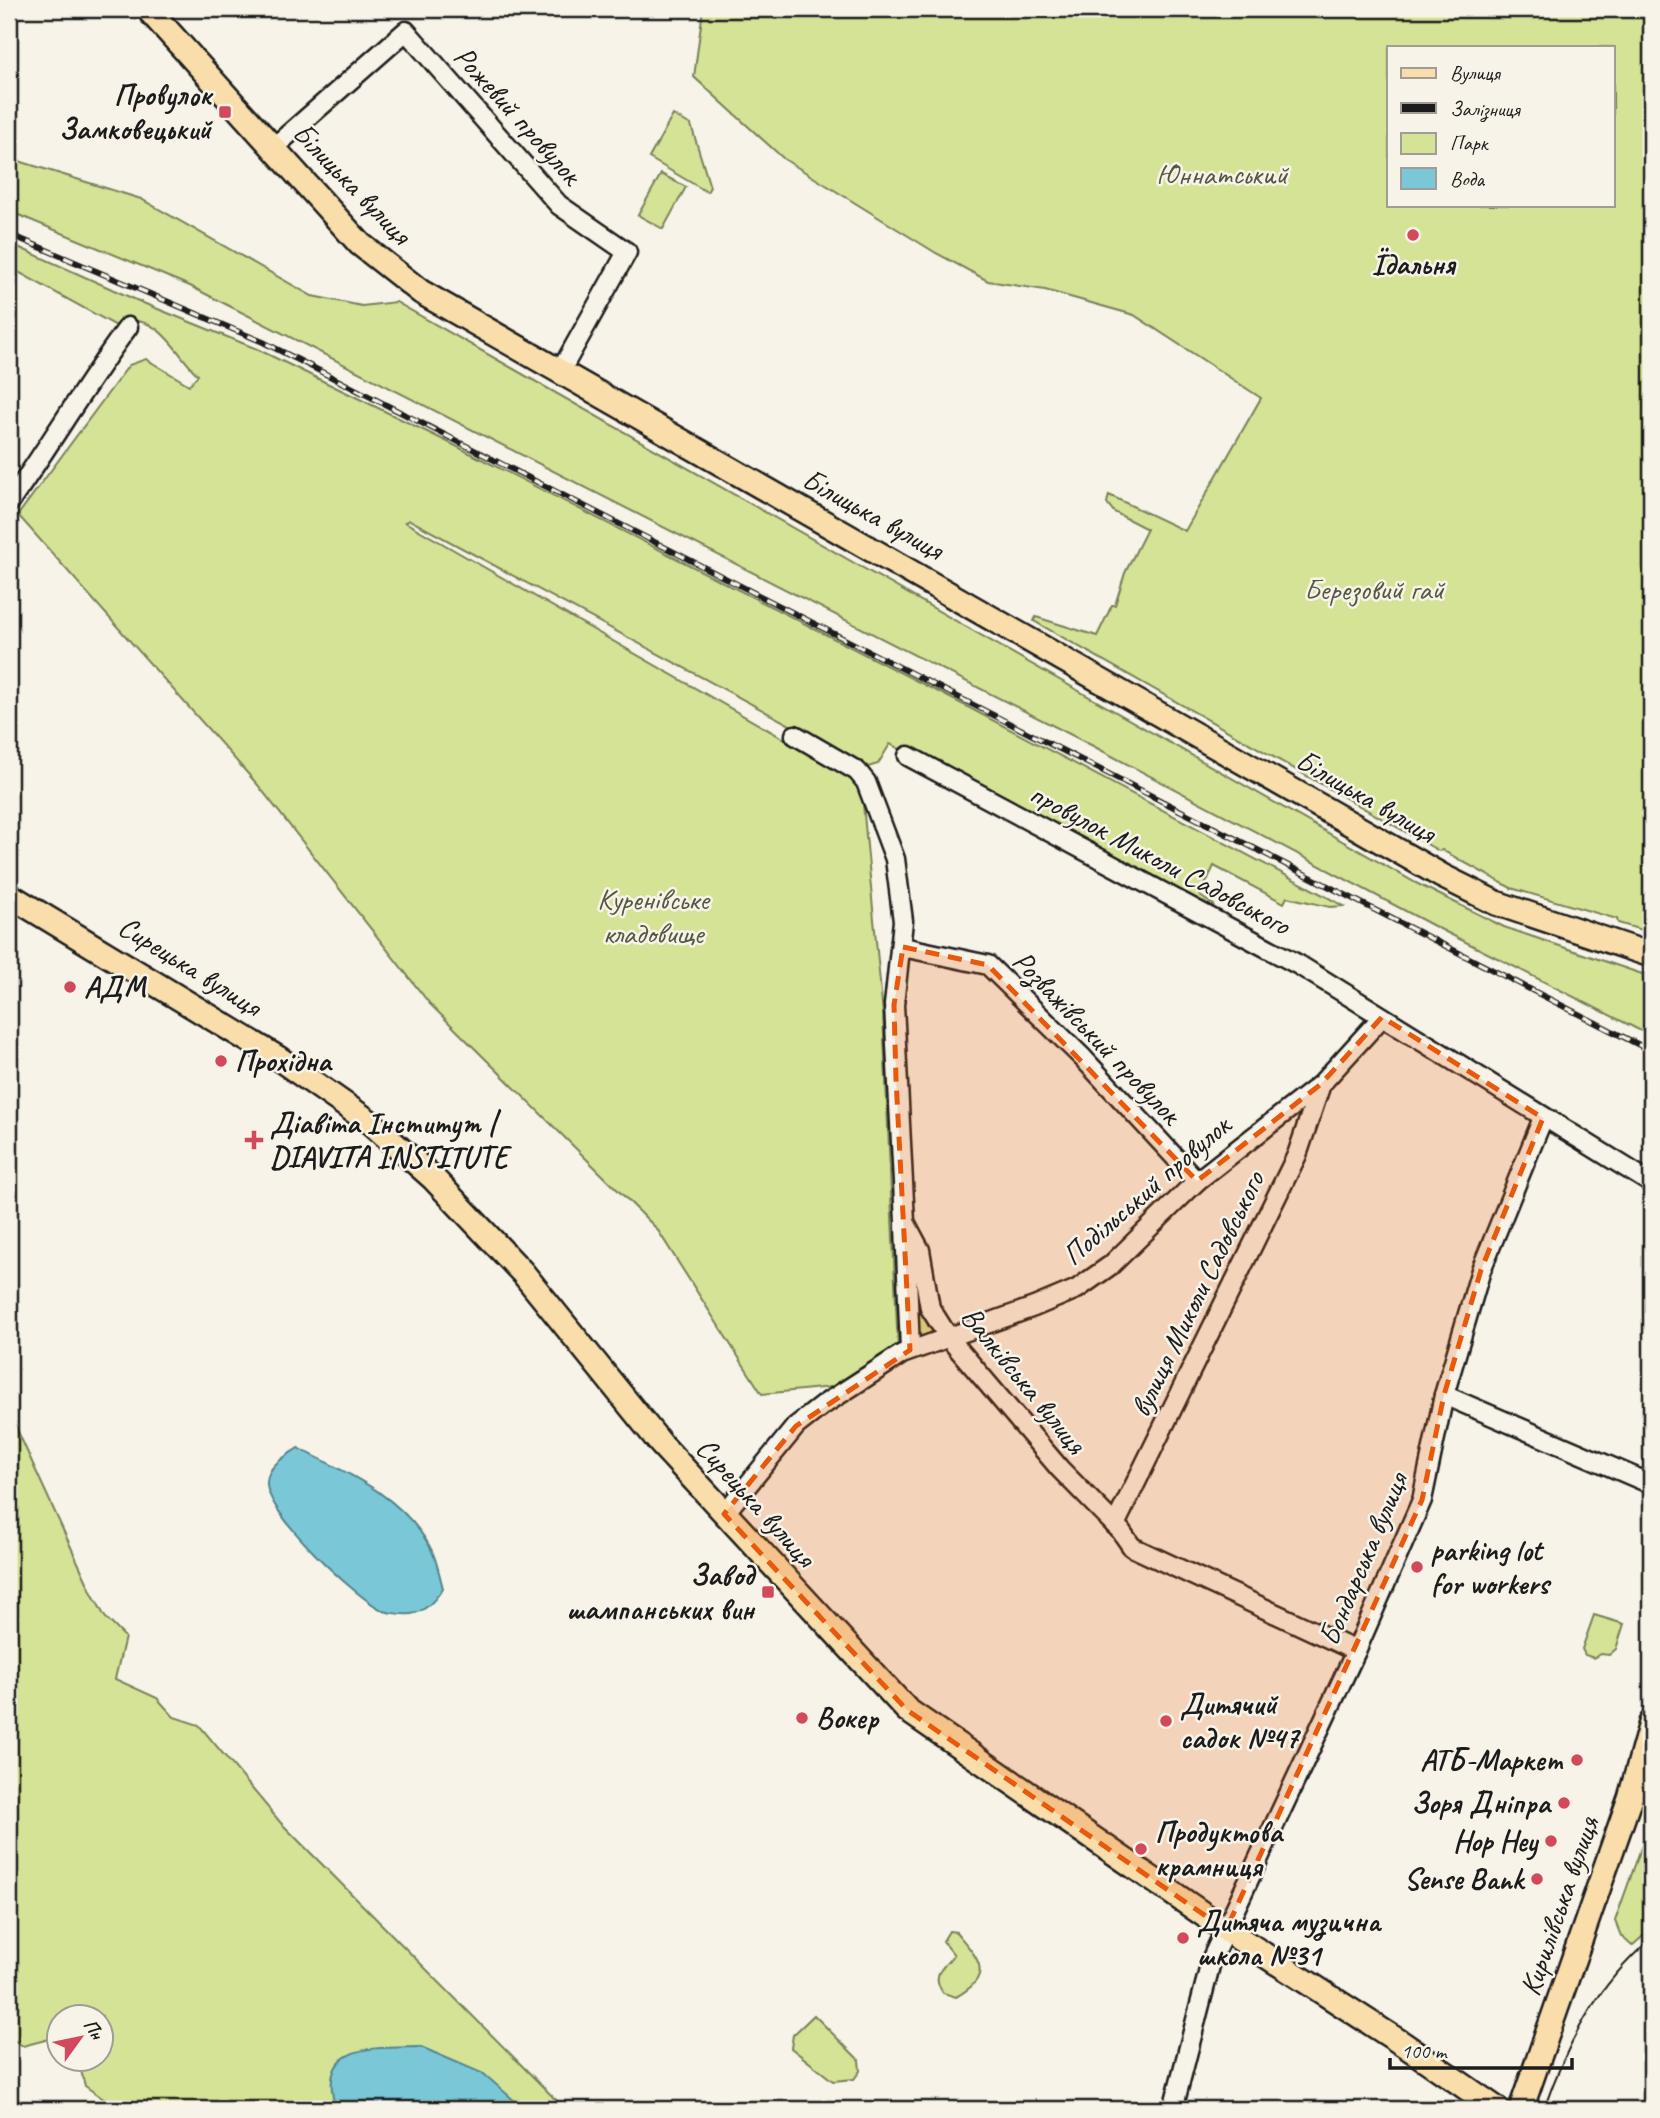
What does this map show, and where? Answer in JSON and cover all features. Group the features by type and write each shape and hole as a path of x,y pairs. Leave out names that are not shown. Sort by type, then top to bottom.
{"main road":[{"name":"Білицька вулиця","path":"148,9 360,244 421,292 1443,876 1496,903 1651,955"},
{"name":"Сирецька вулиця","path":"9,895 222,1021 371,1123 434,1179 523,1273 661,1444 898,1702 933,1729 1124,1857 1226,1930 1403,2044 1497,2109"},
{"name":"Кирилівська вулиця","path":"1521,2109 1622,1822 1651,1723"}],"street":[{"name":"Рожевий провулок","path":"273,148 406,30 559,205 627,252 560,372"},
{"path":"9,503 42,457 82,388 128,327"},
{"name":"Валківська вулиця","path":"795,735 858,771 866,782 895,859 903,920 903,947 894,1005 905,1222 920,1250 930,1308 949,1338 1060,1469 1115,1525 1132,1547 1356,1651"},
{"name":"провулок Миколи Садовського","path":"908,756 1299,965 1382,1017"},
{"name":"Розважівський провулок","path":"903,947 988,965 1083,1058 1198,1181"},
{"path":"1382,1017 1469,1068 1543,1118 1651,1183"},
{"name":"Подільський провулок","path":"724,1514 796,1426 823,1405 910,1350 949,1338 1077,1289 1119,1257 1198,1181 1321,1084 1382,1017"},
{"name":"вулиця Миколи Садовського","path":"1115,1525 1297,1155 1321,1084"},
{"name":"Бондарська вулиця","path":"1173,2109 1213,1958 1356,1651 1422,1500 1444,1395 1481,1270 1543,1118"},
{"path":"905,1222 910,1350"},
{"path":"1444,1395 1651,1483"}],"highlighted area":[{"path":"903,947 988,965 1197,1181 1321,1084 1382,1017 1543,1118 1481,1270 1444,1395 1422,1500 1226,1930 907,1710 724,1514 796,1426 910,1350 894,1005"}],"green space":[{"path":"703,9 1651,9 1651,931 1511,888 1442,850 1439,851 1034,621 1036,617 1097,636 1112,605 1115,605 1125,573 1147,529 1114,512 1107,503 1109,495 1185,531 1261,398 1134,315 1045,290 988,281 936,253 784,159 694,77"},
{"path":"673,115 691,125 710,187 707,192 649,158"},
{"path":"9,158 141,199 312,296 362,306 396,302 1416,883 1504,927 1651,977 1651,1036 1434,926 1093,746 190,286 9,211"},
{"path":"661,174 686,187 663,229 638,215"},
{"name":"Куренівське кладовище","path":"9,243 143,303 257,349 454,445 964,705 1344,906 1330,907 1287,897 1284,903 1214,866 1200,896 1214,905 1212,908 890,744 878,764 868,767 410,520 405,522 861,783 883,1014 898,1350 832,1387 762,1394 657,1229 430,1004 257,784 18,515 129,365 146,359 189,385 198,375 165,336 146,323 121,322 118,327 9,267"},
{"path":"913,1248 928,1326 939,1328 941,1334 918,1344"},
{"path":"9,1412 92,1593 105,1617 125,1637 115,1679 157,1698 174,1717 199,1725 280,1822 565,2109 118,2109 85,2086 81,2072 116,2072 116,2002 46,2002 46,2040 23,2046 9,2037"},
{"path":"1594,1615 1624,1624 1616,1649 1609,1655 1601,1654 1594,1658 1585,1655 1582,1649"},
{"path":"1651,1820 1651,1929 1632,1946 1621,1936 1615,1921"},
{"path":"949,1931 956,1932 971,1950 979,1966 976,1981 956,1997 943,1993 938,1981 939,1973 954,1955 943,1941"},
{"path":"814,2015 859,2060 860,2071 854,2079 833,2081 791,2048 793,2035"}],"water":[{"path":"298,1448 372,1488 405,1514 418,1529 432,1552 443,1588 430,1604 411,1614 384,1611 334,1573 296,1533 270,1496 267,1482 274,1466"},
{"path":"421,2047 484,2074 524,2109 336,2109 332,2087 334,2071 341,2060 367,2049"}],"tram line":[{"path":"1544,2109 1563,2061 1586,2016 1615,1976 1651,1939"}],"railway":[{"path":"9,234 263,342 1651,1051"}],"place":[{"name":"Провулок Замковецький","path":"225,112"},
{"name":"Їдальня","path":"1413,235"},
{"name":"АДМ","path":"70,987"},
{"name":"Прохідна","path":"221,1061"},
{"name":"Діавіта Інститут | DIAVITA INSTITUTE","path":"254,1140"},
{"name":"parking lot for workers","path":"1417,1567"},
{"name":"Завод шампанських вин","path":"768,1592"},
{"name":"Вокер","path":"802,1718"},
{"name":"Дитячий садок №47","path":"1166,1721"},
{"name":"АТБ-Маркет","path":"1577,1760"},
{"name":"Зоря Дніпра","path":"1564,1803"},
{"name":"Hop Hey","path":"1551,1841"},
{"name":"Продуктова крамниця","path":"1141,1849"},
{"name":"Sense Bank","path":"1537,1879"},
{"name":"Дитяча музична школа №31","path":"1183,1938"}],"park label":[{"name":"Юннатський","path":"1222,174"},
{"name":"Березовий гай","path":"1374,589"}]}
